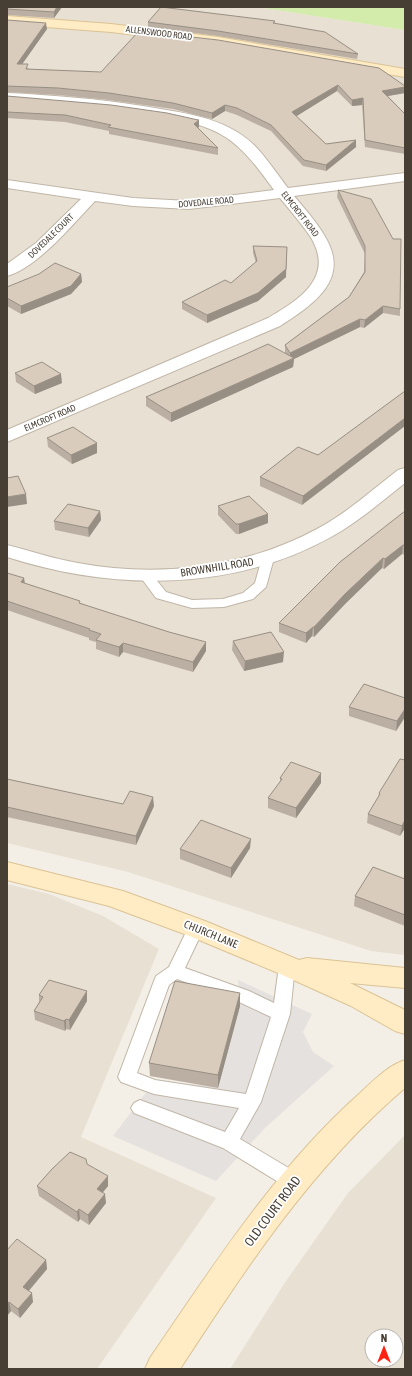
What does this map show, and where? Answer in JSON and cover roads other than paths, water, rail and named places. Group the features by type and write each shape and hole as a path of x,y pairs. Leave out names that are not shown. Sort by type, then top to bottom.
{"street":[{"name":"ALLENSWOOD ROAD","path":"7,20 103,27 218,41 405,72"},
{"name":"ELMCROFT ROAD","path":"7,97 74,101 116,106 161,113 202,122 220,129 249,148 317,235 324,248 327,264 324,277 314,293 298,308 274,322 7,437"},
{"name":"DOVEDALE ROAD","path":"7,184 133,202 189,205 405,177"},
{"name":"DOVEDALE COURT","path":"7,271 24,262 38,251 92,196"},
{"name":"BROWNHILL ROAD","path":"7,551 63,566 104,573 145,576 191,573 231,567 268,558 293,549 326,532 356,512 405,474"},
{"name":"CHURCH LANE","path":"7,871 114,898 196,928 287,966 360,999 405,1023"},
{"path":"287,966 405,978"},
{"name":"OLD COURT ROAD","path":"161,1369 245,1247 306,1168 373,1098 405,1071"}],"lane":[{"path":"145,576 161,595 192,604 224,603 248,596 261,584 268,558"},
{"path":"196,928 175,971 162,981 127,1077 154,1087 252,1102"},
{"path":"229,1142 252,1102 281,1014 287,966"},
{"path":"175,971 243,996 281,1014"},
{"path":"140,1108 229,1142 295,1182"}]}
